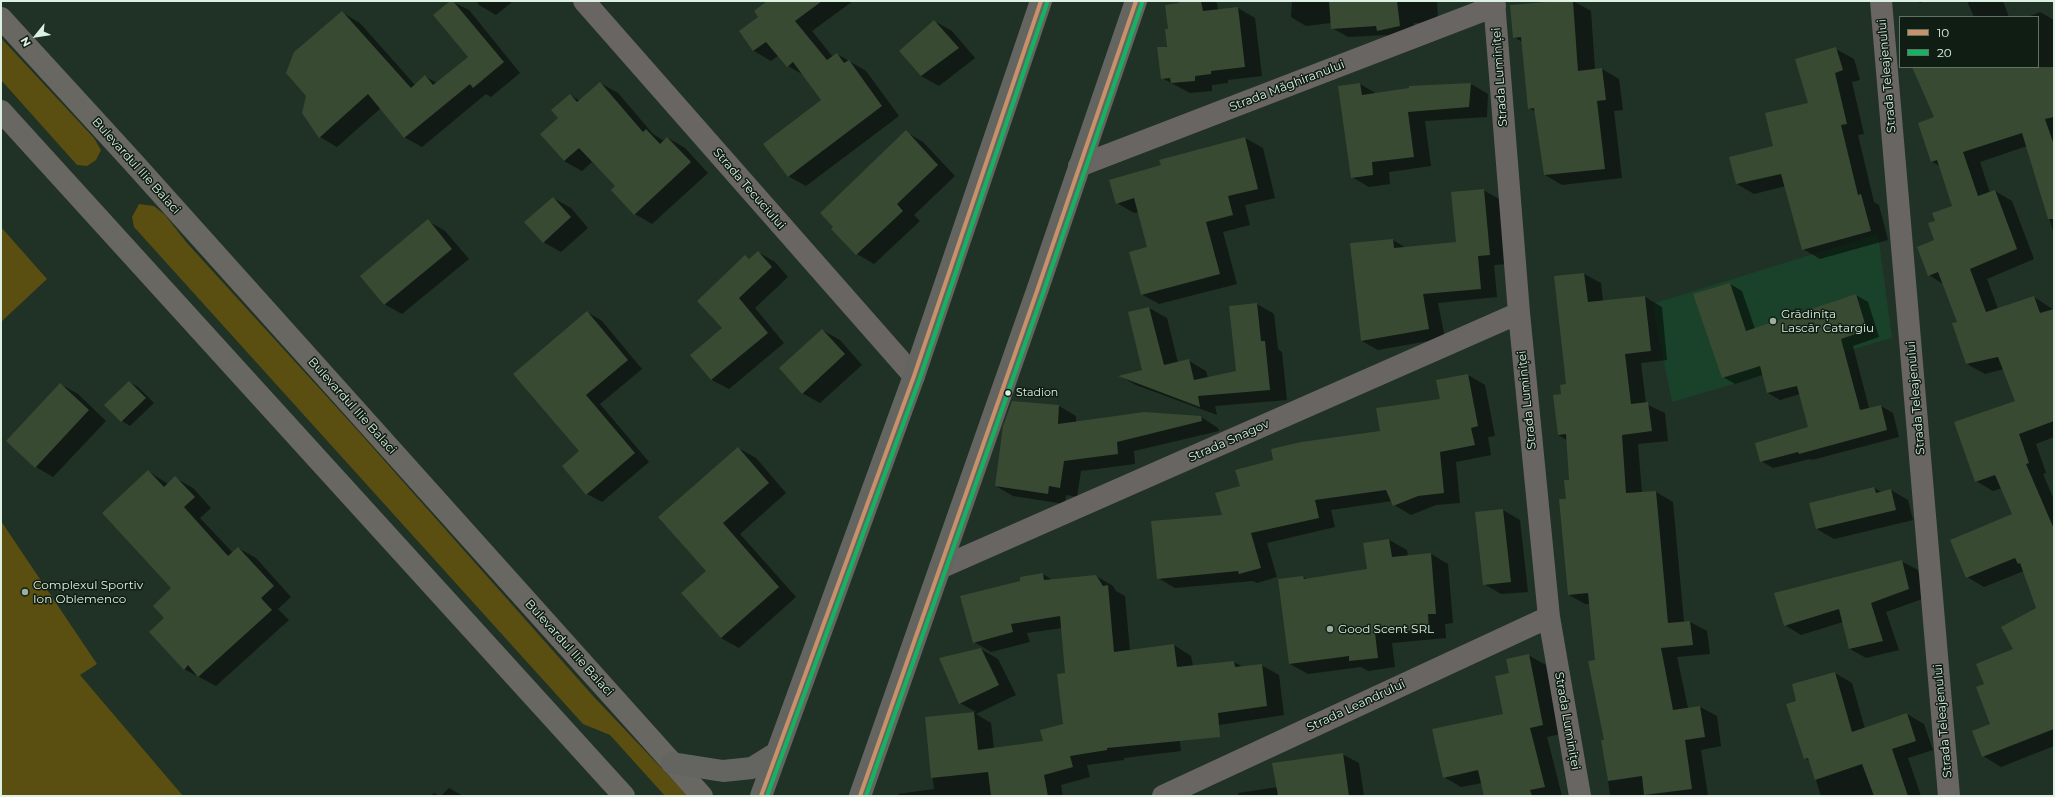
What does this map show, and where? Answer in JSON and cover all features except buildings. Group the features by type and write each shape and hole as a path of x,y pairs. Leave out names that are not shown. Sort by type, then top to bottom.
{"main road":[{"path":"760,796 914,376 1040,1"},
{"path":"860,796 1136,1"},
{"name":"Bulevardul Ilie Balaci","path":"1,18 132,161 702,796"},
{"path":"1,111 624,796"},
{"path":"672,763 723,771 752,768 776,753"}],"street":[{"name":"Strada Tecuciului","path":"584,1 914,376"},
{"name":"Strada Teleajenului","path":"1881,1 1949,796"},
{"name":"Strada Măghiranului","path":"1079,166 1495,4"},
{"name":"Strada Luminiței","path":"1495,4 1518,313 1549,617 1580,796"},
{"name":"Strada Snagov","path":"940,568 1518,313"},
{"name":"Strada Leandrului","path":"1163,796 1549,617"}],"shaded area":[{"path":"1,38 94,138 101,150 96,160 87,166 77,165 1,80"},
{"path":"139,204 154,206 165,215 187,243 360,433 594,697 688,796 665,796 610,735 583,724 134,227 132,217"},
{"path":"1,227 47,279 1,322"},
{"name":"Grădinița Lascăr Catargiu","path":"1878,234 1892,338 1672,402 1652,304"},
{"name":"Complexul Sportiv Ion Oblemenco","path":"1,521 97,664 80,675 183,796 1,796"}],"transit line":[{"name":"10","path":"761,796 914,376 1041,1"},
{"name":"10","path":"860,796 1037,291 1136,1"},
{"name":"20","path":"767,796 920,378 1047,3"},
{"name":"20","path":"866,796 1043,293 1142,3"}],"place":[{"name":"Grădinița Lascăr Catargiu","path":"1773,321"},
{"name":"Stadion","path":"1008,393"},
{"name":"Complexul Sportiv Ion Oblemenco","path":"25,592"},
{"name":"Good Scent SRL","path":"1330,629"}]}
